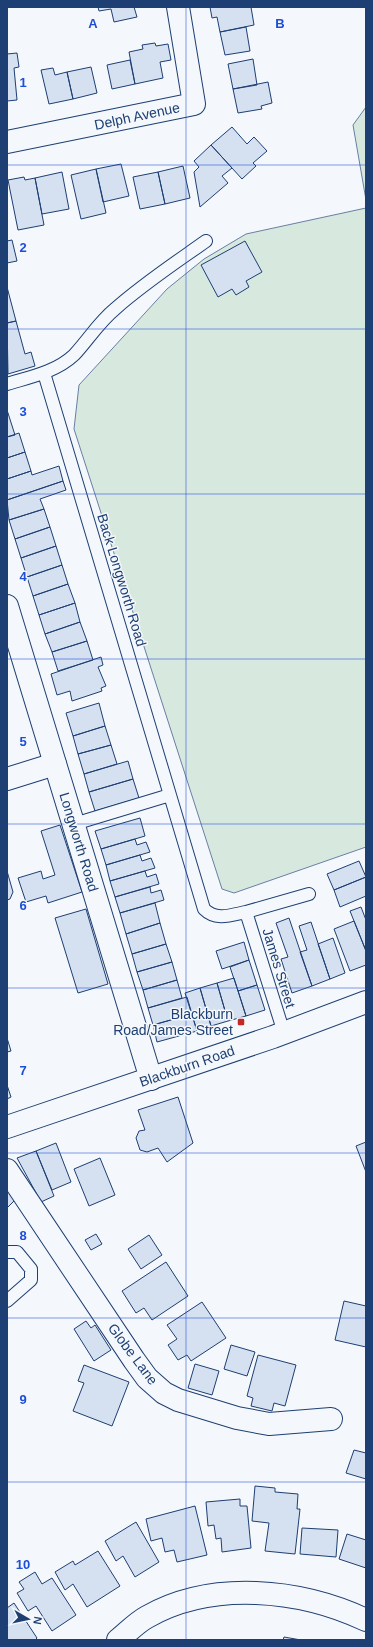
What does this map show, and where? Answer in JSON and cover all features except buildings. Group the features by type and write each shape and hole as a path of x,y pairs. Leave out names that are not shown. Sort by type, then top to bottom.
{"main road":[{"name":"Delph Avenue","path":"7,142 194,104 178,7"},
{"name":"Longworth Road","path":"7,606 151,1079"},
{"path":"7,779 55,764"},
{"name":"Blackburn Road","path":"7,1127 284,1033 366,1002"},
{"name":"Globe Lane","path":"7,1170 134,1360 147,1378 164,1393 178,1400 237,1418 269,1424 332,1419"},
{"path":"118,1640 146,1617 186,1601 226,1594 268,1594 313,1602 366,1620"}],"lane":[{"path":"7,384 44,373 74,355 114,309 161,273 206,242"},
{"name":"Back Longworth Road","path":"44,373 204,909 210,915 218,917 246,912"},
{"path":"74,824 170,795"},
{"path":"246,912 309,894"},
{"name":"James Street","path":"246,912 284,1033"},
{"path":"7,1252 17,1252 31,1269 30,1280 7,1301"}],"shaded area":[{"path":"366,107 366,200 353,125"},
{"path":"366,208 366,847 234,893 222,889 74,429 79,385 167,289 204,259 246,234"}],"place":[{"name":"Blackburn Road/James Street","path":"241,1022"}]}
